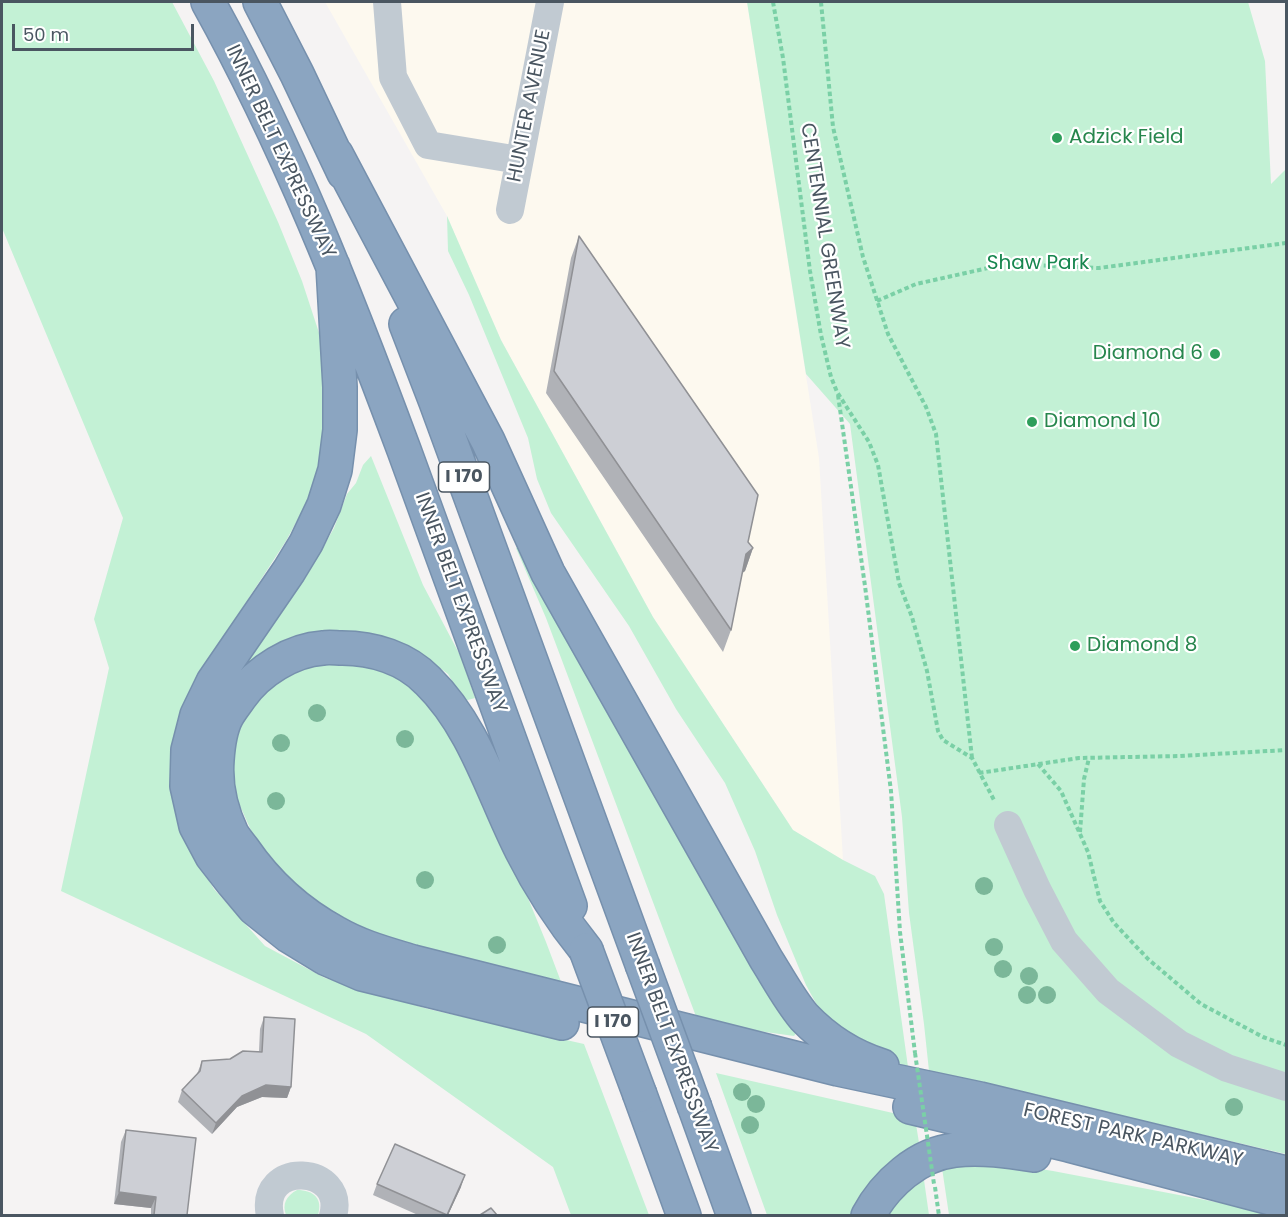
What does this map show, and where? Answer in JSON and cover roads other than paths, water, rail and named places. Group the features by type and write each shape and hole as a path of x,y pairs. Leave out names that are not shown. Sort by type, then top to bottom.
{"highway":[{"name":"INNER BELT EXPRESSWAY","path":"208,2 262,105 333,266 374,370 684,1215"},
{"name":"INNER BELT EXPRESSWAY","path":"260,2 336,154 436,402 734,1215"},
{"path":"336,154 488,441 548,573 786,991 804,1016 822,1034 849,1052 873,1063 980,1099"},
{"path":"333,266 340,387 340,430 335,470 330,488 306,543 213,682 197,716 188,750 187,786 196,826 212,856 254,908 289,936 325,958 362,974 1069,1145 1202,1180"},
{"path":"586,950 562,921 540,885 463,727 428,681 407,664 380,653 353,648 322,648 296,654 269,668 246,688 226,717 218,744 216,777 223,809 233,836 274,887 303,913 337,934 413,962 838,1069 980,1099"},
{"name":"FOREST PARK PARKWAY","path":"980,1099 1287,1173"},
{"path":"868,1215 889,1185 908,1169 926,1158 952,1150 1004,1150 1202,1180"},
{"name":"FOREST PARK PARKWAY","path":"1202,1180 1287,1202"}],"street":[{"path":"387,2 393,77 428,145 519,160"},
{"name":"HUNTER AVENUE","path":"510,210 550,2"},
{"path":"1008,825 1064,941 1108,991 1179,1044 1227,1068 1287,1087"},
{"path":"270,1215 268,1207 272,1191 276,1186 291,1176 304,1174 317,1178 327,1186 333,1197 335,1210 333,1215"}],"place":[{"name":"Adzick Field","path":"1057,138"},
{"name":"Diamond 6","path":"1215,354"},
{"name":"Diamond 10","path":"1032,422"},
{"name":"Diamond 8","path":"1075,646"}],"park label":[{"name":"Shaw Park","path":"1038,264"}]}
